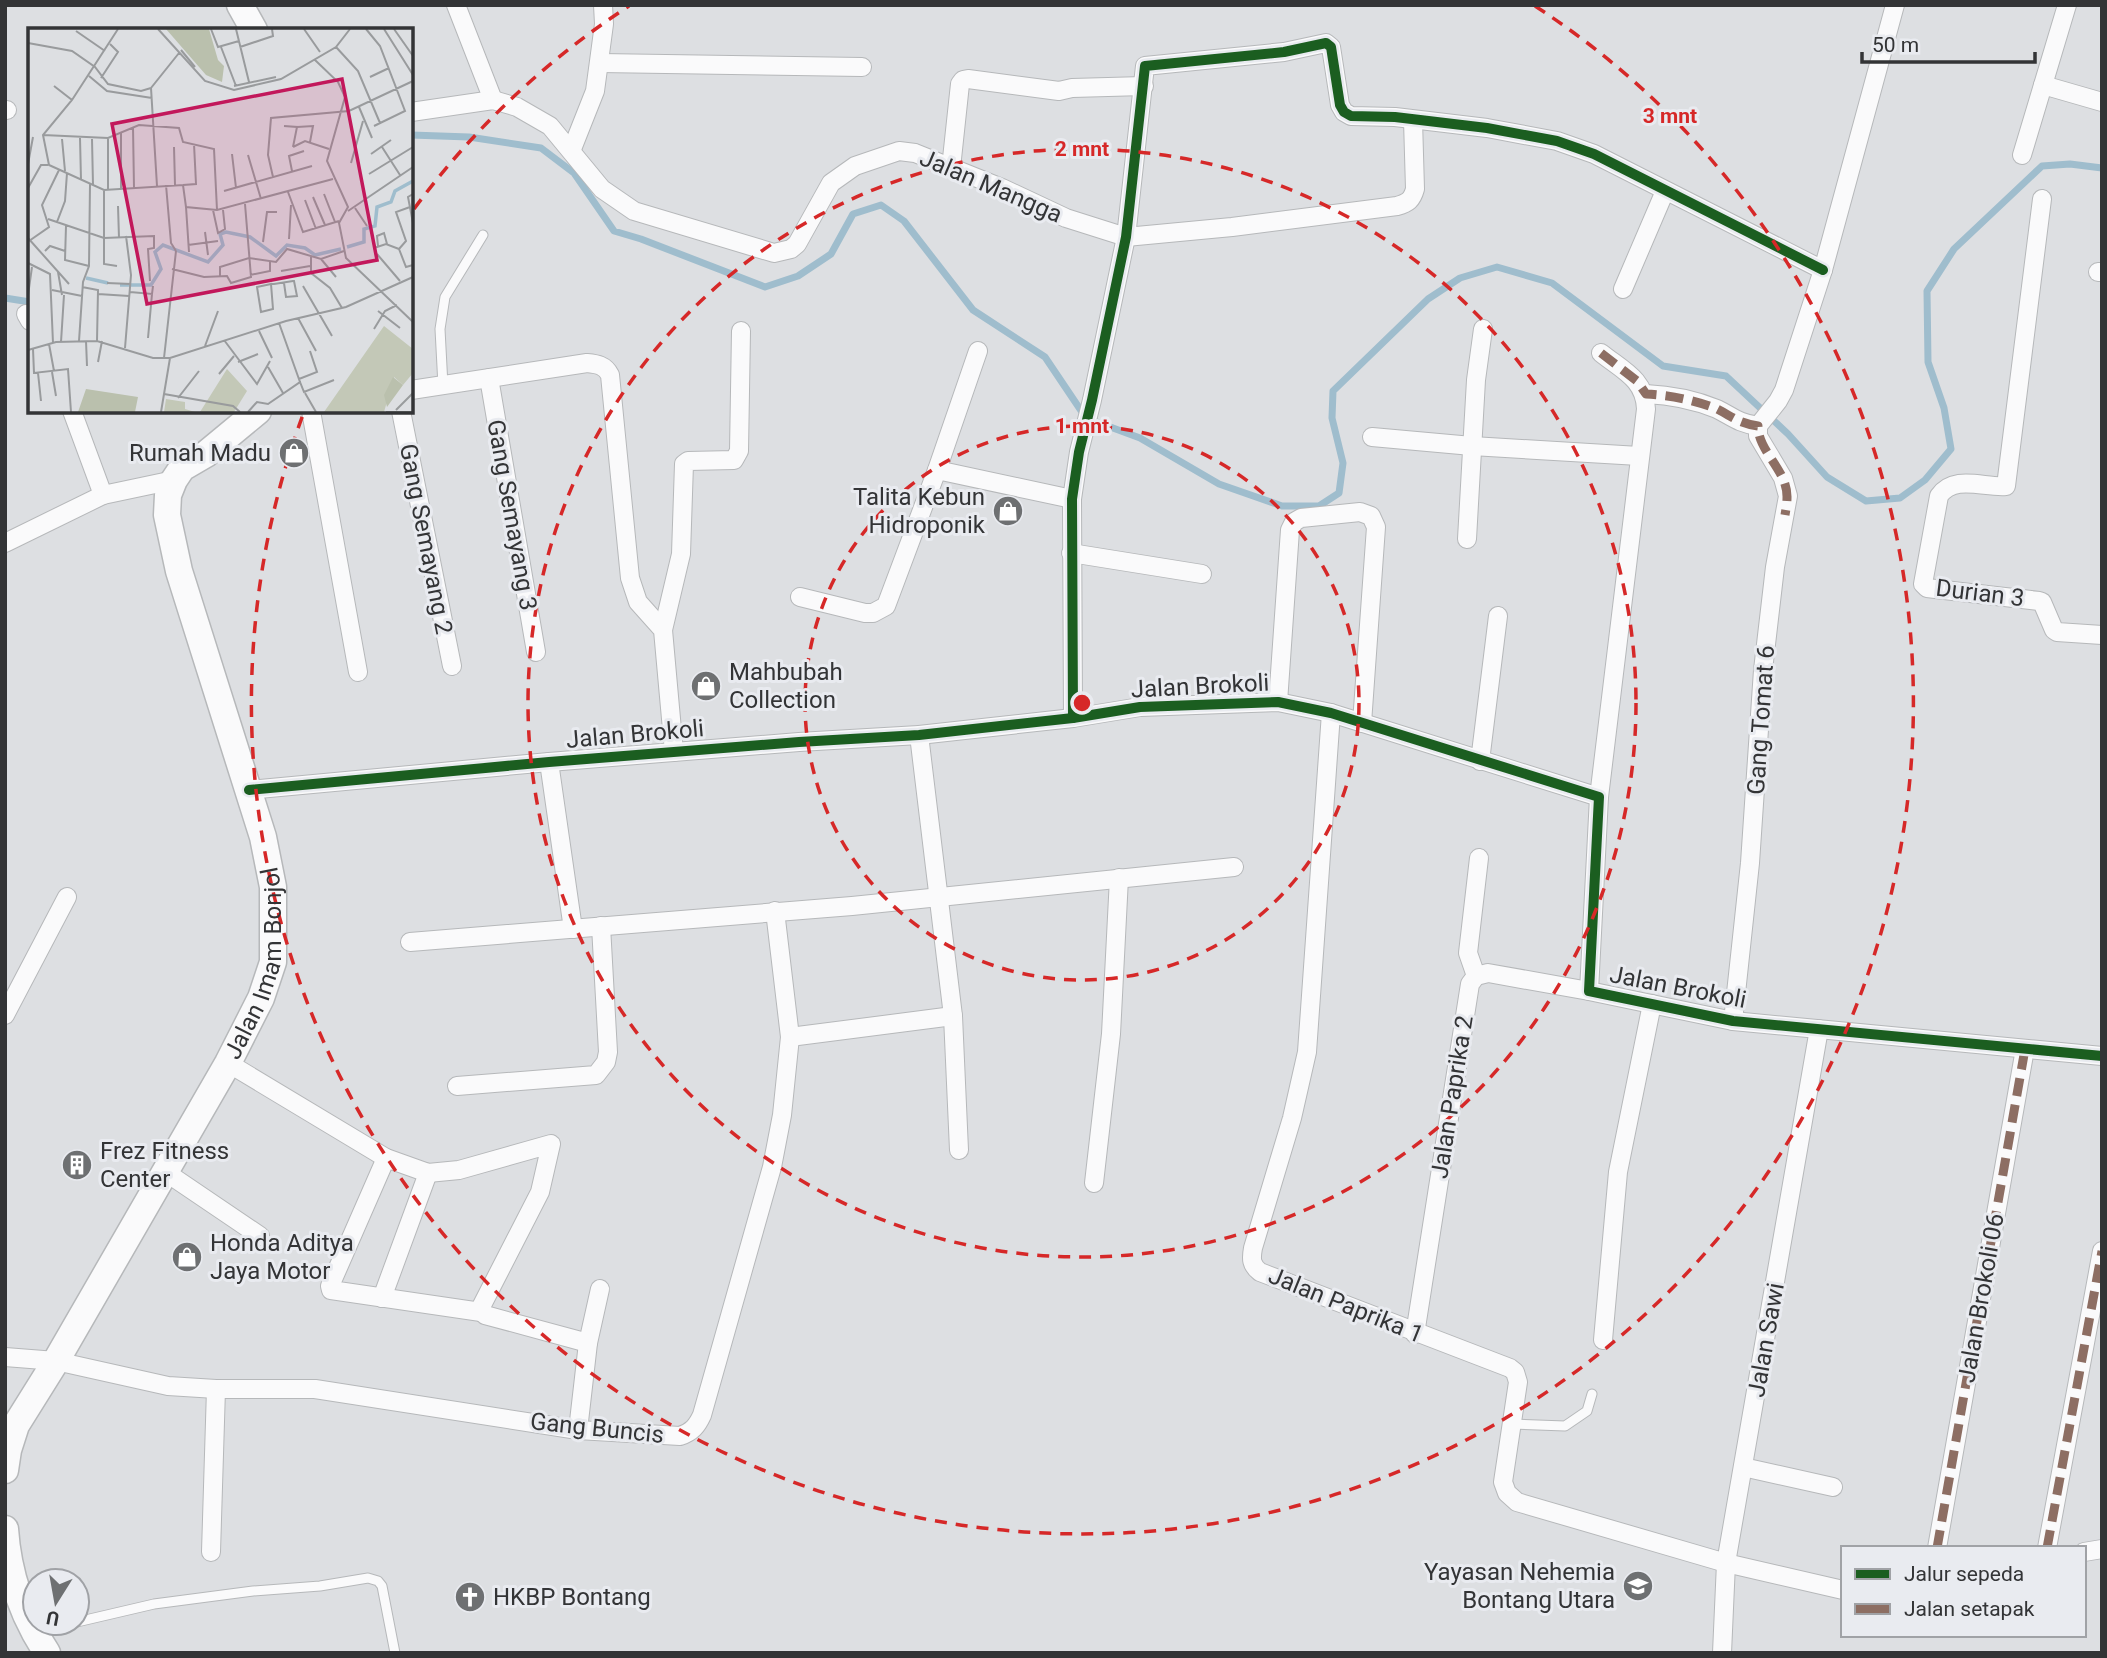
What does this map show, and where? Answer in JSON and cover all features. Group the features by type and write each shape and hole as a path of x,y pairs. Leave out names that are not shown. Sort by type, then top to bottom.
{"street":[{"path":"240,5 253,28"},
{"path":"456,5 493,100"},
{"path":"572,149 591,105 600,63 604,5"},
{"path":"1646,394 1685,399 1717,410 1730,418 1764,419 1784,390 1823,270 1895,5"},
{"path":"2022,155 2067,5"},
{"path":"1073,718 1072,499 1079,452 1093,400 1126,237 1145,66 1284,51 1326,43 1331,47 1340,105 1344,112 1351,116 1487,128 1557,141 1594,154 1823,270"},
{"path":"600,63 862,67"},
{"path":"951,168 960,84 963,80 1059,91 1072,88 1144,86"},
{"path":"2043,85 2102,102"},
{"name":"Jalan Mangga","path":"413,112 493,100 517,107 550,126 572,149 602,189 634,211 774,253 791,249 797,244 831,183 855,166 899,151 915,153 1002,188 1066,218 1126,237 1232,227 1407,203 1413,198 1415,189 1413,120"},
{"path":"1623,289 1665,191"},
{"name":"Durian 3","path":"2042,199 2006,486 1955,483 1944,489 1939,496 1923,584 1927,588 2039,601 2057,632 2102,635"},
{"path":"1466,539 1476,380 1483,329"},
{"path":"674,752 663,630 681,554 684,464 688,461 734,460 739,451 741,331"},
{"path":"800,597 865,613 881,610 886,606 978,351"},
{"path":"1599,797 1646,409 1646,394 1637,381 1601,353"},
{"path":"413,390 587,363 603,367 610,375 630,578 638,602 663,630"},
{"name":"Gang Semayang 3","path":"489,378 536,652"},
{"path":"73,413 103,495"},
{"path":"5,543 103,495 174,480 182,468 206,454 256,413"},
{"path":"311,413 358,672"},
{"name":"Gang Semayang 2","path":"401,413 452,666"},
{"name":"Gang Tomat 6","path":"1733,1021 1751,863 1763,670 1775,567 1788,496 1783,478 1758,436 1764,419"},
{"path":"1372,437 1639,456"},
{"path":"937,470 1072,499"},
{"name":"Jalan Imam Bonjol","path":"5,1469 16,1425 56,1361 228,1063 261,998 273,962 273,887 263,837 179,571 169,525 168,495 174,480"},
{"path":"1278,702 1290,530 1294,522 1301,518 1360,512 1371,516 1376,527 1362,723"},
{"path":"1071,552 1202,574"},
{"path":"1480,761 1498,616"},
{"name":"Jalan Brokoli","path":"249,790 549,762 919,735 1140,708 1278,702 1331,713 1599,797 1589,991 1733,1021 2102,1056"},
{"name":"Jalan Paprika 1","path":"1331,713 1307,1052 1301,1088 1252,1248 1251,1261 1260,1272 1515,1372 1518,1382 1503,1482 1507,1493 1517,1502 1726,1563 1841,1590"},
{"path":"919,735 953,1016 959,1150"},
{"path":"549,762 573,929"},
{"path":"1479,858 1468,953 1476,976 1488,972 1589,991"},
{"path":"411,942 937,898 1234,867"},
{"path":"1094,1183 1111,1034 1119,878"},
{"path":"5,1015 67,897"},
{"name":"Gang Buncis","path":"5,1357 56,1361 143,1382 216,1389 315,1389 578,1430 680,1436 689,1433 697,1426 702,1415 772,1167 782,1115 790,1037 775,911"},
{"path":"457,1086 596,1075 602,1070 608,1052 601,926"},
{"name":"Jalan Paprika 2","path":"1415,1334 1470,984 1476,976"},
{"path":"1603,1340 1618,1172 1652,1004"},
{"path":"790,1037 953,1016"},
{"name":"Jalan Sawi","path":"1721,1653 1726,1563 1819,1029"},
{"name":"Jalan Brokoli 06","path":"1937,1546 2025,1049"},
{"path":"228,1063 386,1158 428,1173 458,1170 551,1144 540,1192 480,1304 481,1312"},
{"path":"386,1158 330,1286 333,1292 481,1312 587,1343"},
{"path":"164,1171 260,1236"},
{"path":"382,1298 428,1173"},
{"path":"2047,1546 2102,1251"},
{"path":"578,1430 587,1343 600,1289"},
{"path":"211,1552 216,1389"},
{"path":"1743,1467 1833,1486"},
{"path":"5,1529 7,1558 21,1607 41,1644"}],"lane":[{"path":"443,386 440,329 445,297 484,235"},
{"path":"1512,1424 1565,1426 1587,1410 1591,1394"},
{"path":"91,1619 154,1604 253,1591 320,1586 368,1578 378,1581 382,1586 395,1653"}],"waterway":[{"path":"413,135 469,137 541,148 574,173 614,231 765,287 798,276 831,254 853,214 881,205 904,221 973,310 1045,357 1086,418 1140,438 1219,484 1282,506 1319,506 1339,493 1343,463 1332,418 1333,391 1428,299 1460,278 1497,267 1552,283 1663,366 1726,376 1788,434 1827,477 1866,501 1900,498 1925,480 1951,449 1944,408 1928,362 1927,291 1954,249 2042,166 2070,164 2102,168"},
{"path":"5,298 28,302"}],"marked path":[{"path":"1601,353 1637,381 1646,394 1700,403 1758,426 1763,444 1786,488 1785,515"},
{"path":"1937,1546 2025,1049"},
{"path":"2047,1546 2102,1251"}],"cycle path":[{"path":"1073,718 1072,499 1079,452 1126,237 1145,66 1284,52 1326,43 1331,47 1340,105 1344,112 1351,116 1395,117 1487,128 1557,141 1594,154 1823,270"},
{"path":"249,790 549,762 919,735 1073,718 1140,707 1278,702 1331,713 1599,797 1589,991 1733,1021 2102,1056"}],"place":[{"name":"Rumah Madu","path":"294,453"},
{"name":"Talita Kebun Hidroponik","path":"1008,511"},
{"name":"Mahbubah Collection","path":"706,686"},
{"name":"Frez Fitness Center","path":"77,1165"},
{"name":"Honda Aditya Jaya Motor","path":"187,1257"},
{"name":"Yayasan Nehemia Bontang Utara","path":"1638,1586"},
{"name":"HKBP Bontang","path":"470,1597"}]}
